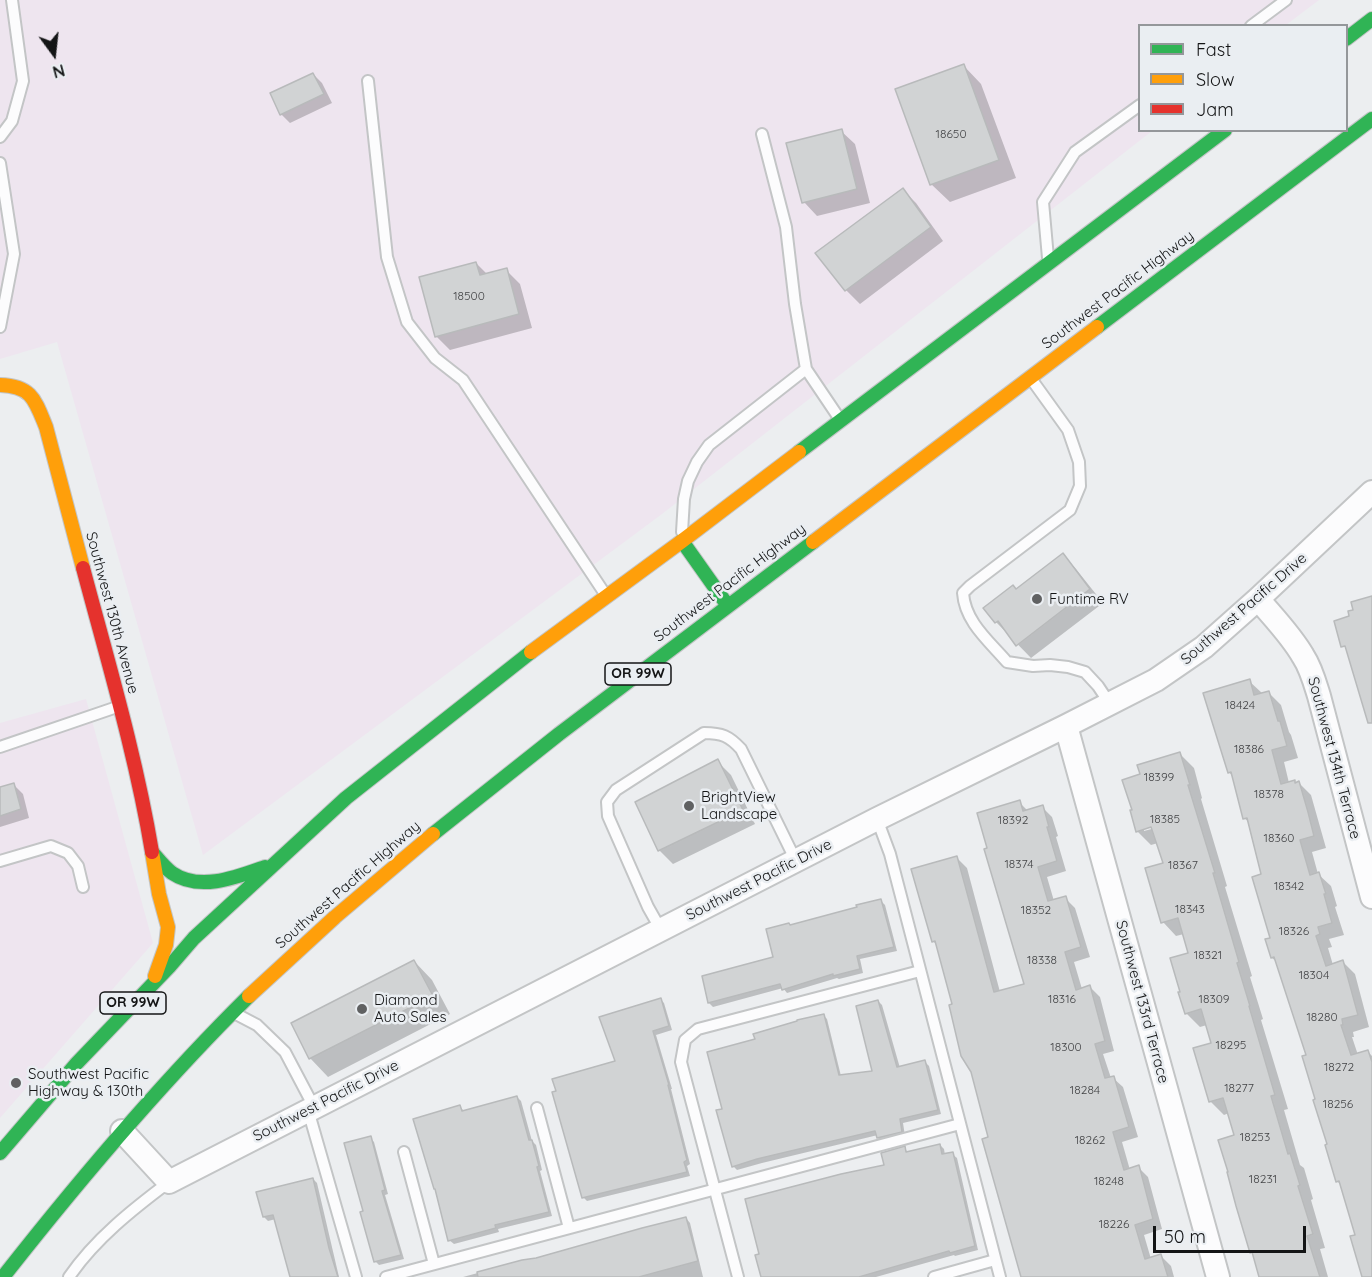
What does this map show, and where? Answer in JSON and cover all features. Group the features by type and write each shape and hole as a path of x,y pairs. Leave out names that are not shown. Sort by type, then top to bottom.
{"main road":[{"path":"1348,38 1372,19"},
{"name":"Southwest Pacific Highway","path":"3,1277 57,1207 122,1131 232,1012 337,916 438,829 559,734 1372,119"},
{"name":"OR 99W","path":"0,1153 76,1064 180,956 194,938 346,798 524,657 682,541 1222,132"},
{"name":"Southwest 130th Avenue","path":"0,385 23,389 33,396 46,427 120,706 145,810 159,894 168,927 166,945 153,983"},
{"path":"682,541 728,606"},
{"path":"152,852 165,867 180,878 199,882 241,876 275,862"}],"street":[{"name":"Southwest Pacific Drive","path":"169,1182 876,819 1156,680 1204,647 1372,492"},
{"name":"Southwest 134th Terrace","path":"1258,599 1305,657 1322,707 1372,897"},
{"name":"Southwest 133rd Terrace","path":"1066,726 1218,1277"},
{"path":"122,1131 169,1182"}],"lane":[{"path":"0,137 12,121 23,81 12,0"},
{"path":"1254,24 1286,0"},
{"path":"368,81 387,257 407,322 435,358 463,380 607,596"},
{"path":"1049,264 1043,202 1075,152 1138,106"},
{"path":"762,134 786,227 795,304 806,369 841,421"},
{"path":"0,163 4,222 14,254 0,327"},
{"path":"682,541 684,499 688,482 710,445 806,369"},
{"path":"1030,377 1068,430 1079,462 1080,486 1070,510 970,586 963,593 964,604 970,620 1008,662 1033,666 1068,667 1085,672 1110,704"},
{"path":"0,747 120,706"},
{"path":"661,930 648,907 608,816 607,802 616,790 704,733 718,733 731,738 741,748 796,861"},
{"path":"876,819 890,854 1000,1277"},
{"path":"0,861 51,846 68,853 78,866 83,887"},
{"path":"738,1277 681,1062 684,1040 698,1029 920,971"},
{"path":"232,1012 257,1024 285,1052 311,1109 356,1277"},
{"path":"537,1108 569,1228"},
{"path":"386,1277 960,1124"},
{"path":"404,1152 434,1263"},
{"path":"69,1277 84,1257 113,1229 169,1182"},
{"path":"934,1277 995,1260"}],"shaded area":[{"path":"0,0 1319,0 1287,24 1138,24 1138,132 1151,132 662,514 203,855 57,342 0,359"},
{"path":"86,699 153,943 0,1118 0,723"}],"building":[{"path":"964,64 999,160 930,185 895,89"},
{"path":"313,73 324,94 280,115 270,93"},
{"path":"842,129 857,189 802,203 786,143"},
{"path":"903,188 931,227 845,291 815,253"},
{"path":"476,262 480,275 507,268 519,314 435,337 419,277"},
{"name":"Funtime RV","path":"1063,553 1090,589 1016,646 998,621 995,623 983,608 1013,585 1016,589"},
{"path":"1372,596 1372,723 1368,723 1345,646 1341,647 1334,621 1349,616 1348,611 1353,610 1351,602"},
{"path":"1250,679 1254,695 1269,691 1278,721 1280,721 1287,746 1272,750 1281,784 1299,781 1308,812 1314,836 1300,840 1310,875 1319,872 1332,923 1318,927 1320,934 1316,936 1326,966 1343,960 1358,1015 1342,1019 1343,1025 1341,1025 1351,1055 1368,1050 1372,1062 1372,1277 1362,1277 1350,1236 1355,1235 1339,1181 1336,1182 1325,1145 1327,1144 1302,1056 1306,1055 1274,957 1271,958 1265,939 1270,938 1252,877 1261,874 1247,818 1243,819 1231,772 1228,773 1203,693"},
{"path":"1180,752 1275,1095 1271,1096 1288,1154 1290,1153 1300,1185 1298,1186 1313,1234 1307,1236 1320,1277 1259,1277 1218,1140 1234,1135 1223,1098 1209,1102 1193,1048 1211,1043 1201,1009 1185,1014 1178,992 1180,992 1170,958 1188,953 1178,918 1161,923 1145,868 1163,863 1151,827 1136,832 1130,810 1132,810 1122,780 1140,774 1137,765"},
{"name":"BrightView Landscape","path":"718,759 743,810 658,851 635,802"},
{"path":"14,783 21,809 0,816 0,787"},
{"path":"1020,800 1023,811 1043,805 1057,861 1038,867 1048,901 1066,896 1081,947 1065,952 1076,990 1090,985 1105,1041 1095,1044 1105,1078 1114,1076 1129,1127 1113,1132 1124,1170 1139,1165 1153,1219 1135,1225 1145,1259 1161,1254 1168,1277 1021,1277 982,1139 988,1137 971,1072 961,1056 949,1005 952,1004 935,941 932,942 911,869 957,856 994,992 1024,984 984,849 987,848 977,813"},
{"path":"881,899 894,947 857,956 860,969 833,976 833,974 782,990 780,984 708,1003 702,976 773,957 766,929 789,923 790,925"},
{"name":"Diamond Auto Sales","path":"414,960 433,996 309,1059 291,1023"},
{"path":"661,998 669,1026 653,1031 669,1085 687,1160 684,1162 687,1172 582,1198 552,1092 556,1091 552,1079 615,1061 599,1017"},
{"path":"878,1000 897,1067 925,1060 938,1110 900,1119 902,1132 877,1138 875,1131 732,1167 716,1110 722,1109 707,1052 755,1039 753,1034 824,1014 839,1075 872,1071 856,1006"},
{"path":"517,1096 529,1140 532,1140 549,1212 495,1225 496,1228 448,1241 435,1189 413,1119 460,1105 462,1111"},
{"path":"371,1136 385,1190 382,1191 401,1255 374,1262 360,1212 363,1211 344,1143"},
{"path":"940,1144 942,1154 953,1152 975,1246 950,1253 949,1251 859,1277 761,1277 755,1255 759,1254 745,1199 884,1165 881,1153 905,1146 906,1152"},
{"path":"313,1178 338,1277 290,1277 273,1215 263,1217 256,1192"},
{"path":"686,1217 698,1261 639,1277 478,1277 477,1272"}],"traffic: fast":[{"path":"1348,37 1372,19"},
{"path":"1097,327 1372,119"},
{"path":"799,452 1222,132"},
{"path":"682,541 728,606"},
{"path":"433,834 559,734 813,542"},
{"path":"0,1153 77,1063 194,938 346,798 531,652"},
{"path":"152,852 172,873 183,879 194,881 218,881 265,867"},
{"path":"3,1277 122,1133 184,1063 249,996"}],"traffic: slow":[{"path":"813,542 1097,327"},
{"path":"0,385 19,388 26,392 39,409 46,427 83,568"},
{"path":"531,652 799,452"},
{"path":"249,996 335,917 433,834"},
{"path":"152,852 159,894 168,927 166,945 155,976"}],"traffic: jam":[{"path":"83,568 130,745 152,852"}],"place":[{"name":"Funtime RV","path":"1037,599"},
{"name":"BrightView Landscape","path":"689,806"},
{"name":"Diamond Auto Sales","path":"362,1009"},
{"name":"Southwest Pacific Highway & 130th","path":"16,1083"}]}
